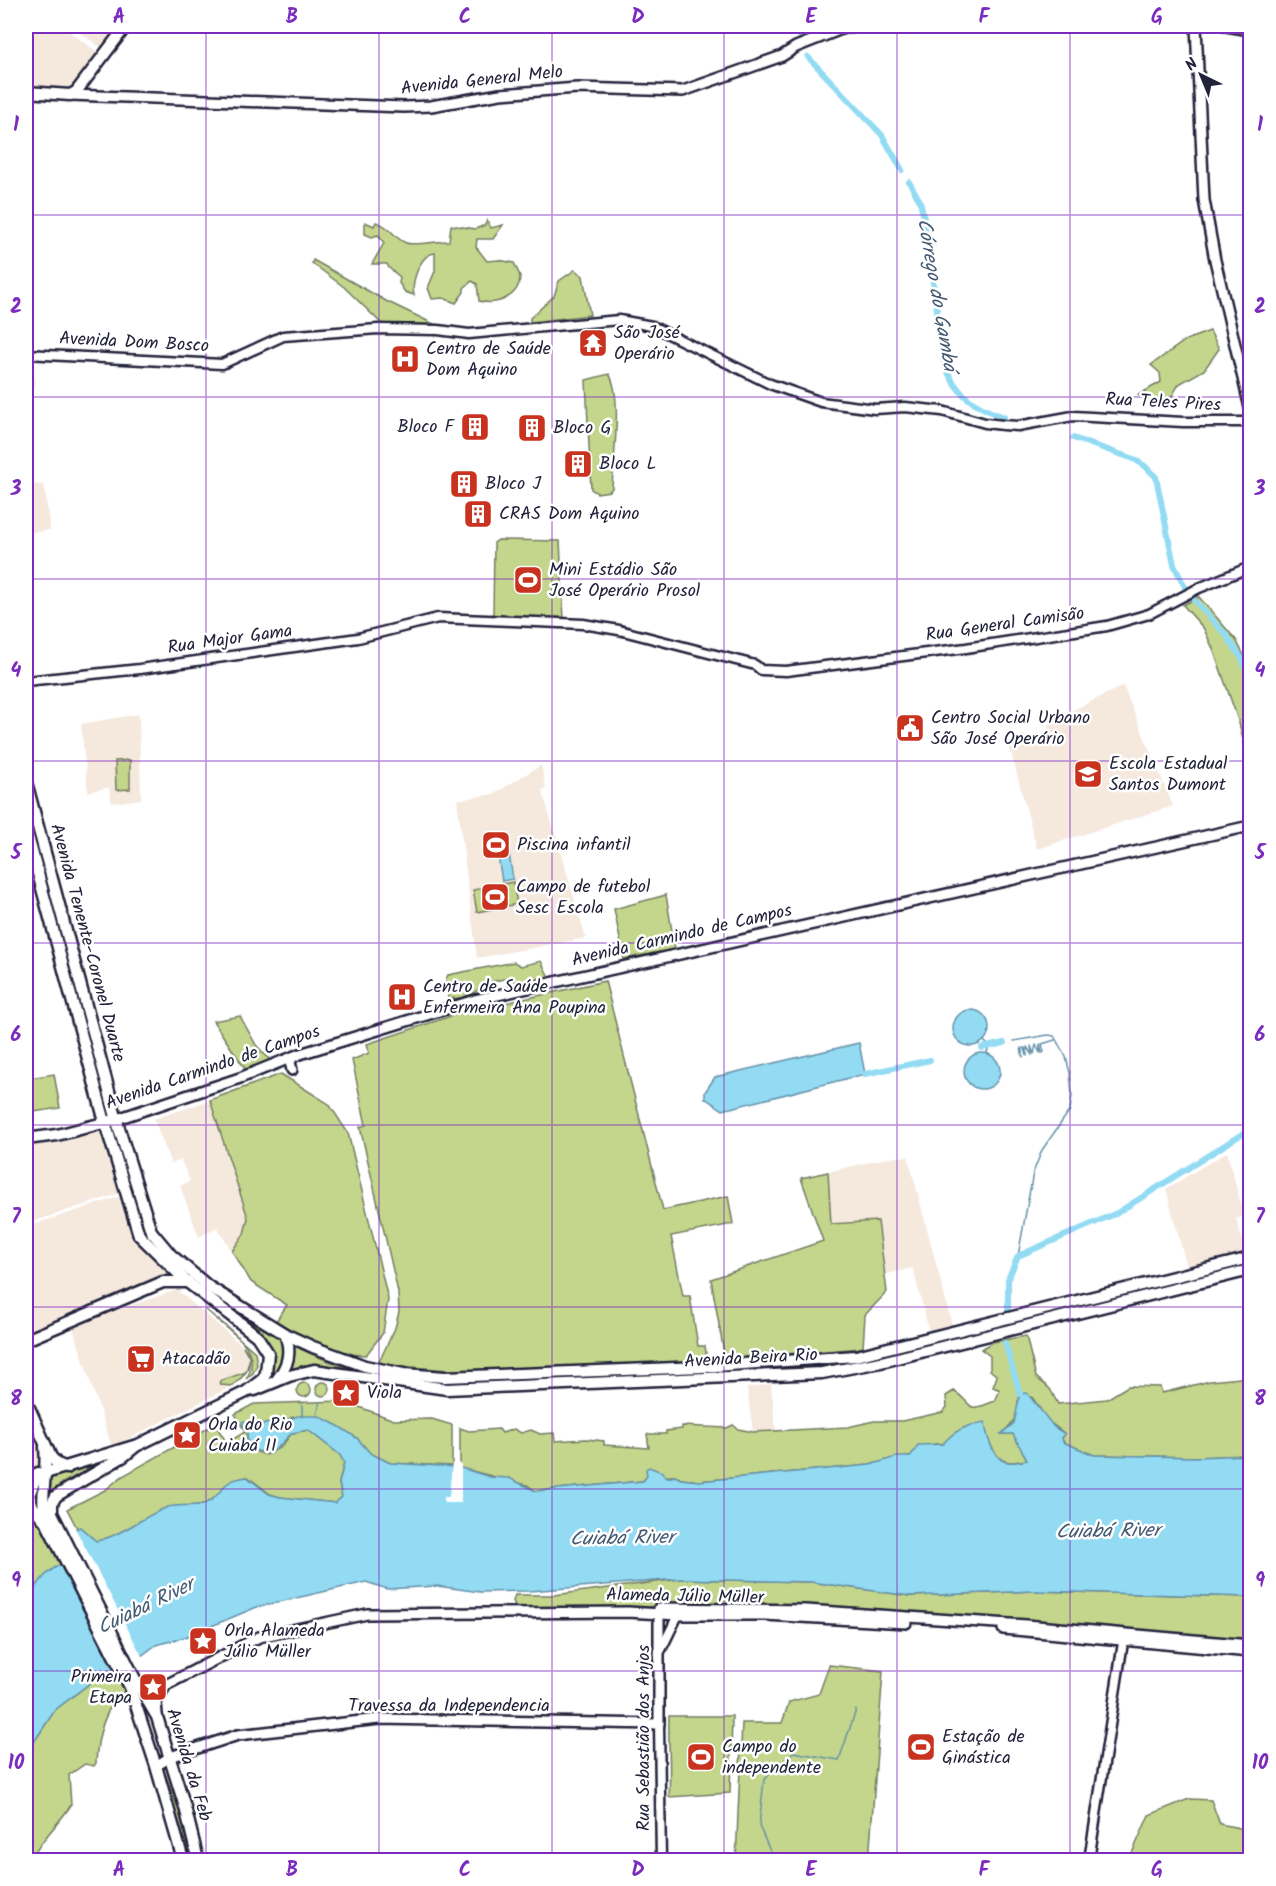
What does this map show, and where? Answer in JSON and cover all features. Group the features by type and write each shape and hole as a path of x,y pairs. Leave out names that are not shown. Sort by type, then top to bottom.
{"main road":[{"path":"70,94 85,82 126,26"},
{"name":"Avenida General Melo","path":"26,92 404,107 431,106 500,94 577,88 675,92 694,89 850,29 871,26"},
{"path":"1196,26 1204,200 1215,260 1251,408"},
{"path":"1226,26 1251,30"},
{"path":"85,82 97,96"},
{"name":"Avenida Tenente-Coronel Duarte","path":"26,782 117,1119 151,1231 171,1255 209,1287 285,1334 313,1347"},
{"name":"Avenida Carmindo de Campos","path":"26,1139 57,1135 117,1119 240,1078 293,1057 475,1000 1251,826"},
{"name":"Avenida Tenente-Coronel Duarte","path":"26,829 105,1122 139,1235 186,1281 257,1336 266,1348 269,1359 263,1379 246,1392"},
{"path":"292,1070 290,1062 293,1057"},
{"path":"171,1255 186,1281"},
{"name":"Avenida Beira Rio","path":"313,1347 365,1366 403,1374 446,1377 702,1367 856,1356 1251,1258"},
{"name":"Avenida Beira Rio","path":"136,1446 246,1392 314,1370 447,1389 822,1373 881,1362 1251,1270"},
{"path":"26,1340 163,1282 186,1281 209,1287"},
{"path":"276,1381 288,1360 289,1345 285,1334"},
{"path":"756,1377 753,1371 758,1368 792,1361"},
{"path":"314,1370 321,1368 353,1372 365,1366"},
{"path":"681,1379 699,1375 702,1367"},
{"path":"26,1401 46,1452 54,1461 67,1468"},
{"path":"34,1477 136,1446"},
{"path":"49,1517 56,1496 124,1456 136,1446"},
{"path":"46,1452 34,1477 29,1495 33,1507 49,1517"},
{"path":"34,1477 44,1496 49,1517 133,1685"},
{"name":"Alameda Júlio Müller","path":"157,1717 156,1702 166,1685 260,1636 286,1629 385,1612 806,1610 1124,1638 1251,1652"},
{"name":"Alameda Júlio Müller","path":"659,1612 678,1615 765,1615 1251,1645"},
{"name":"Rua Sebastião dos Anjos","path":"659,1612 661,1650 659,1724"},
{"name":"Avenida da Feb","path":"133,1685 157,1717 198,1860"},
{"name":"Avenida da Feb","path":"133,1685 183,1860"},
{"name":"Travessa da Independencia","path":"156,1766 170,1756 238,1735 287,1727 389,1719 659,1724"}],"street":[{"name":"Avenida Dom Bosco","path":"26,354 222,364 283,336 378,329 438,330 469,334 619,320 652,326 770,384 821,402 875,409 905,407 942,411 985,423 1018,426 1073,416"},
{"name":"Rua Teles Pires","path":"1073,416 1183,422 1251,422"},
{"name":"Rua General Camisão","path":"438,618 583,624 619,630 755,665 761,670 786,670 1066,635 1149,614 1199,588 1251,567"},
{"name":"Rua Major Gama","path":"26,681 140,669 358,638 438,618"},
{"path":"661,1650 678,1615"},
{"path":"1089,1860 1124,1638"},
{"name":"Rua Sebastião dos Anjos","path":"659,1724 661,1860"}],"shaded area":[{"path":"26,26 61,26 103,56 77,90 26,87"},
{"path":"71,26 123,26 106,51"},
{"path":"26,358 33,359 35,386 26,385"},
{"path":"26,484 44,485 50,530 26,533"},
{"name":"Escola Estadual Santos Dumont","path":"1123,686 1173,806 1037,849 1008,741 1023,735 1033,741 1047,732 1049,722"},
{"path":"139,714 141,799 112,803 109,787 88,792 81,724"},
{"path":"541,765 546,788 542,790 586,938 477,958 457,800 494,794"},
{"path":"210,1100 248,1218 244,1234 232,1251 217,1227 199,1237 180,1186 190,1181 181,1160 171,1164 154,1119"},
{"path":"103,1125 121,1193 26,1224 26,1143"},
{"path":"1227,1152 1244,1216 1236,1219 1246,1251 1187,1267 1166,1189"},
{"path":"908,1156 952,1325 929,1331 913,1268 883,1275 877,1221 831,1224 828,1172 887,1158"},
{"path":"122,1196 136,1237 150,1256 175,1276 26,1338 26,1227"},
{"name":"Atacadão","path":"177,1290 245,1348 250,1356 249,1369 232,1386 112,1447 72,1325"},
{"path":"771,1384 776,1432 753,1432 747,1388"},
{"path":"26,1415 41,1452 42,1464 38,1470 26,1475"}],"green space":[{"path":"487,220 491,228 503,225 493,239 477,239 476,247 487,261 499,260 514,263 520,276 519,283 512,294 499,301 479,301 477,284 472,281 464,288 464,292 456,303 443,298 432,299 428,288 435,271 435,253 421,263 414,283 414,295 405,292 399,283 400,277 387,264 372,264 384,243 378,235 372,237 365,234 365,222 374,226 376,222 381,224 402,241 414,244 449,241 451,225 475,229 485,225"},
{"path":"313,260 386,301 440,327 383,325 344,287 312,263"},
{"path":"575,270 583,276 590,315 530,322 530,318 554,296 559,281"},
{"path":"1210,331 1219,349 1204,370 1179,384 1172,396 1156,406 1138,395 1161,382 1160,373 1151,365 1186,340"},
{"path":"609,374 616,397 612,488 610,491 597,493 591,489 586,380"},
{"name":"Mini Estádio São José Operário Prosol","path":"498,540 560,541 564,620 493,617 494,543"},
{"path":"1199,597 1236,640 1250,667 1250,795 1246,751 1239,723 1214,651 1204,629 1183,605"},
{"path":"130,760 130,789 116,790 115,761"},
{"path":"26,796 46,871 45,872 26,811"},
{"path":"48,879 111,1114 45,881"},
{"name":"Campo de futebol Sesc Escola","path":"513,882 517,904 477,912 473,890"},
{"path":"666,895 675,949 624,959 614,909"},
{"path":"541,961 548,975 544,979 522,984 508,978 486,983 469,997 448,999 446,979 448,975 514,962 521,966"},
{"path":"605,981 663,1210 728,1196 733,1224 671,1236 683,1296 690,1296 698,1346 705,1346 707,1360 472,1372 378,1364 395,1328 399,1312 398,1292 360,1127 366,1125 352,1060 369,1053 367,1044 460,1013"},
{"path":"240,1016 256,1045 274,1064 248,1073 213,1021"},
{"path":"54,1074 60,1108 34,1112 28,1078"},
{"path":"281,1074 329,1104 348,1133 388,1299 383,1333 366,1355 341,1354 274,1324 287,1305 251,1282 232,1251 244,1234 248,1218 210,1100"},
{"path":"828,1172 831,1224 878,1221 887,1292 865,1315 863,1348 725,1359 711,1279 823,1241 801,1178"},
{"path":"241,1315 295,1346 353,1369 353,1372 269,1379 273,1359 271,1351 262,1336 240,1317"},
{"path":"1026,1336 1036,1377 1050,1389 1058,1404 1107,1399 1128,1386 1160,1387 1162,1393 1210,1381 1250,1377 1250,1455 1196,1457 1094,1455 1063,1442 1062,1438 1065,1434 1048,1421 1032,1397 1018,1401 1016,1416 1002,1434 1013,1434 1028,1460 1014,1462 1003,1461 995,1452 985,1423 962,1429 944,1444 928,1446 913,1455 870,1465 699,1481 675,1476 647,1476 643,1481 536,1491 527,1485 460,1468 460,1428 469,1431 499,1429 502,1433 514,1429 521,1433 531,1430 540,1434 554,1433 555,1441 586,1439 604,1441 604,1445 649,1448 647,1434 666,1434 666,1431 682,1429 682,1426 727,1428 733,1425 738,1429 753,1432 848,1427 874,1421 902,1421 943,1412 947,1407 946,1396 954,1391 971,1406 978,1407 995,1401 1000,1390 993,1387 997,1376 990,1370 990,1356 981,1349 993,1342"},
{"path":"241,1340 255,1352 257,1365 246,1379 251,1368 251,1358"},
{"path":"250,1359 246,1373 237,1382 232,1386 221,1385 220,1381 246,1372"},
{"path":"323,1382 328,1384 330,1389 328,1394 323,1396 318,1394 316,1389 318,1384"},
{"path":"301,1383 307,1383 311,1390 307,1397 301,1397 297,1393 297,1387"},
{"path":"343,1401 394,1420 432,1419 452,1425 452,1466 390,1463 370,1453 357,1438 332,1423 293,1417 284,1421 252,1426 247,1422 243,1424 247,1433 248,1449 266,1455 281,1447 292,1433 308,1430 340,1455 344,1463 339,1483 342,1497 335,1503 280,1497 270,1494 248,1477 240,1478 230,1483 210,1501 168,1508 115,1535 96,1541 80,1527 77,1528 67,1509 105,1490 121,1477 215,1424 227,1443 245,1432 235,1414 254,1404"},
{"path":"97,1464 62,1483 48,1496 48,1476"},
{"path":"26,1483 28,1483 40,1522 62,1564 26,1603"},
{"path":"680,1579 811,1582 910,1596 1035,1591 1250,1597 1250,1642 740,1606 516,1608 513,1601 515,1595 554,1595"},
{"path":"829,1665 883,1671 869,1860 736,1860 742,1723 782,1723 789,1702 819,1694"},
{"path":"116,1669 127,1689 119,1695 108,1712 100,1732 96,1763 94,1766 85,1764 69,1775 71,1805 31,1860 26,1860 26,1754 55,1710 98,1677"},
{"name":"Campo do independente","path":"669,1716 732,1716 730,1793 669,1797"},
{"path":"162,1765 180,1814 193,1860 188,1860"},
{"path":"1189,1799 1211,1800 1220,1824 1250,1830 1250,1860 1129,1860 1149,1815"}],"water":[{"path":"509,854 513,879 502,881 498,856"},
{"path":"971,1010 984,1015 989,1028 984,1041 971,1046 958,1041 953,1028 958,1015"},
{"path":"859,1043 865,1074 723,1110 705,1098 705,1092 715,1077"},
{"path":"982,1053 995,1058 1000,1071 995,1084 982,1089 969,1084 964,1071 969,1058"},
{"name":"Cuiabá River","path":"1027,1393 1054,1427 1065,1434 1062,1438 1063,1442 1094,1455 1196,1457 1250,1455 1250,1597 1035,1591 910,1596 811,1582 680,1579 529,1591 480,1592 437,1586 387,1589 366,1582 257,1607 185,1637 156,1645 141,1656 98,1677 55,1710 26,1754 26,1603 45,1576 62,1564 72,1530 80,1527 96,1541 106,1538 168,1507 206,1503 215,1497 227,1483 247,1477 269,1494 280,1497 335,1503 342,1497 339,1483 344,1463 340,1455 308,1430 292,1433 271,1454 248,1449 247,1433 242,1422 244,1421 252,1426 284,1421 298,1416 319,1416 357,1438 370,1453 390,1463 458,1467 490,1477 509,1478 536,1491 643,1481 647,1476 646,1469 649,1467 662,1472 667,1478 675,1476 699,1481 870,1465 896,1457 910,1457 918,1445 943,1444 962,1429 985,1422 989,1440 998,1457 1008,1462 1023,1461 1027,1460 1013,1434 1001,1434 1014,1423 1020,1394"}],"pier":[{"path":"452,1463 461,1465 461,1503 444,1503 444,1497 449,1497"},
{"path":"74,1526 143,1658 118,1672 65,1534"}],"waterway":[{"name":"Córrego do Gambá","path":"799,26 801,42"},
{"name":"Córrego do Gambá","path":"808,57 882,135 902,170"},
{"name":"Córrego do Gambá","path":"909,182 920,201 923,214 945,365 961,392 975,404 1004,417"},
{"name":"Córrego do Gambá","path":"1073,438 1134,459 1156,477 1174,565 1186,589"},
{"name":"Córrego do Gambá","path":"1194,600 1226,635 1243,660 1250,684"},
{"path":"1014,1041 1054,1036 1066,1057 1072,1095 1070,1110 1042,1150 1033,1173 1018,1256"},
{"path":"1021,1048 1023,1057 1023,1048 1027,1056 1027,1047 1032,1055 1031,1046 1034,1054 1036,1045 1040,1053 1040,1044 1042,1053 1044,1052 1042,1044 1055,1040"},
{"path":"984,1041 989,1046 987,1053"},
{"path":"982,1048 1004,1043"},
{"path":"865,1074 930,1060"},
{"name":"Córrego do Gambá","path":"1008,1309 1008,1279 1018,1256 1117,1213 1250,1129"},
{"path":"1005,1343 1020,1394"},
{"path":"317,1416 320,1402"},
{"path":"302,1403 302,1417"},
{"path":"774,1860 759,1826 764,1780 793,1752 839,1760 856,1710"}],"place":[{"name":"São José Operário","path":"593,343"},
{"name":"Centro de Saúde Dom Aquino","path":"405,359"},
{"name":"Bloco F","path":"475,427"},
{"name":"Bloco G","path":"532,428"},
{"name":"Bloco L","path":"578,464"},
{"name":"Bloco J","path":"464,484"},
{"name":"CRAS Dom Aquino","path":"478,514"},
{"name":"Mini Estádio São José Operário Prosol","path":"528,580"},
{"name":"Centro Social Urbano São José Operário","path":"910,728"},
{"name":"Escola Estadual Santos Dumont","path":"1088,774"},
{"name":"Piscina infantil","path":"496,845"},
{"name":"Campo de futebol Sesc Escola","path":"495,897"},
{"name":"Centro de Saúde Enfermeira Ana Poupina","path":"402,997"},
{"name":"Atacadão","path":"141,1359"},
{"name":"Viola","path":"346,1393"},
{"name":"Orla do Rio Cuiabá II","path":"187,1435"},
{"name":"Orla Alameda Júlio Müller","path":"203,1641"},
{"name":"Primeira Etapa","path":"153,1687"},
{"name":"Estação de Ginástica","path":"921,1747"},
{"name":"Campo do independente","path":"701,1757"}]}
